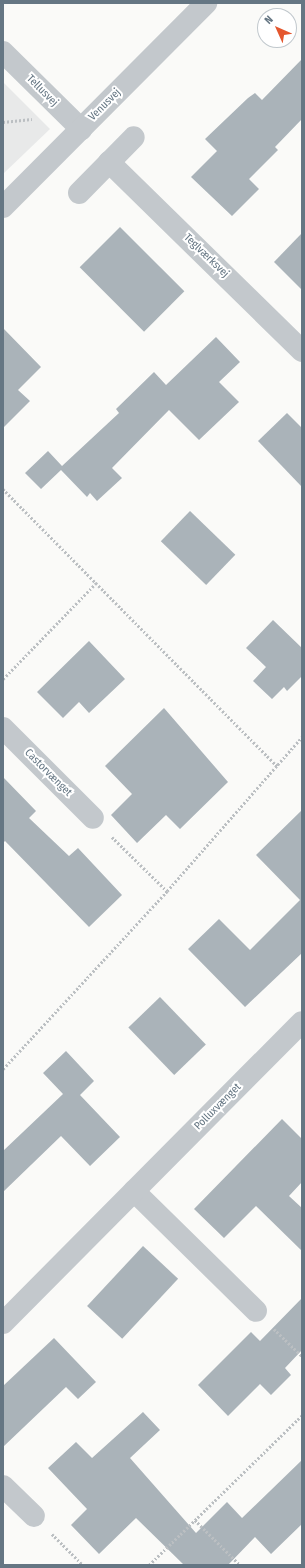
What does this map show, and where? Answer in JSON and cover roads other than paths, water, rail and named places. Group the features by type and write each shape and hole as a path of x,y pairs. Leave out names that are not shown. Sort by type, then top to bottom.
{"street":[{"name":"Venusvej","path":"3,207 206,3"},
{"name":"Tellusvej","path":"3,52 81,129"},
{"path":"79,193 134,137"},
{"name":"Teglværksvej","path":"109,162 302,351"},
{"name":"Castorvænget","path":"3,728 93,818"},
{"name":"Polluxvænget","path":"3,1323 302,1022"},
{"path":"134,1191 256,1311"},
{"path":"3,1486 34,1516"}]}
